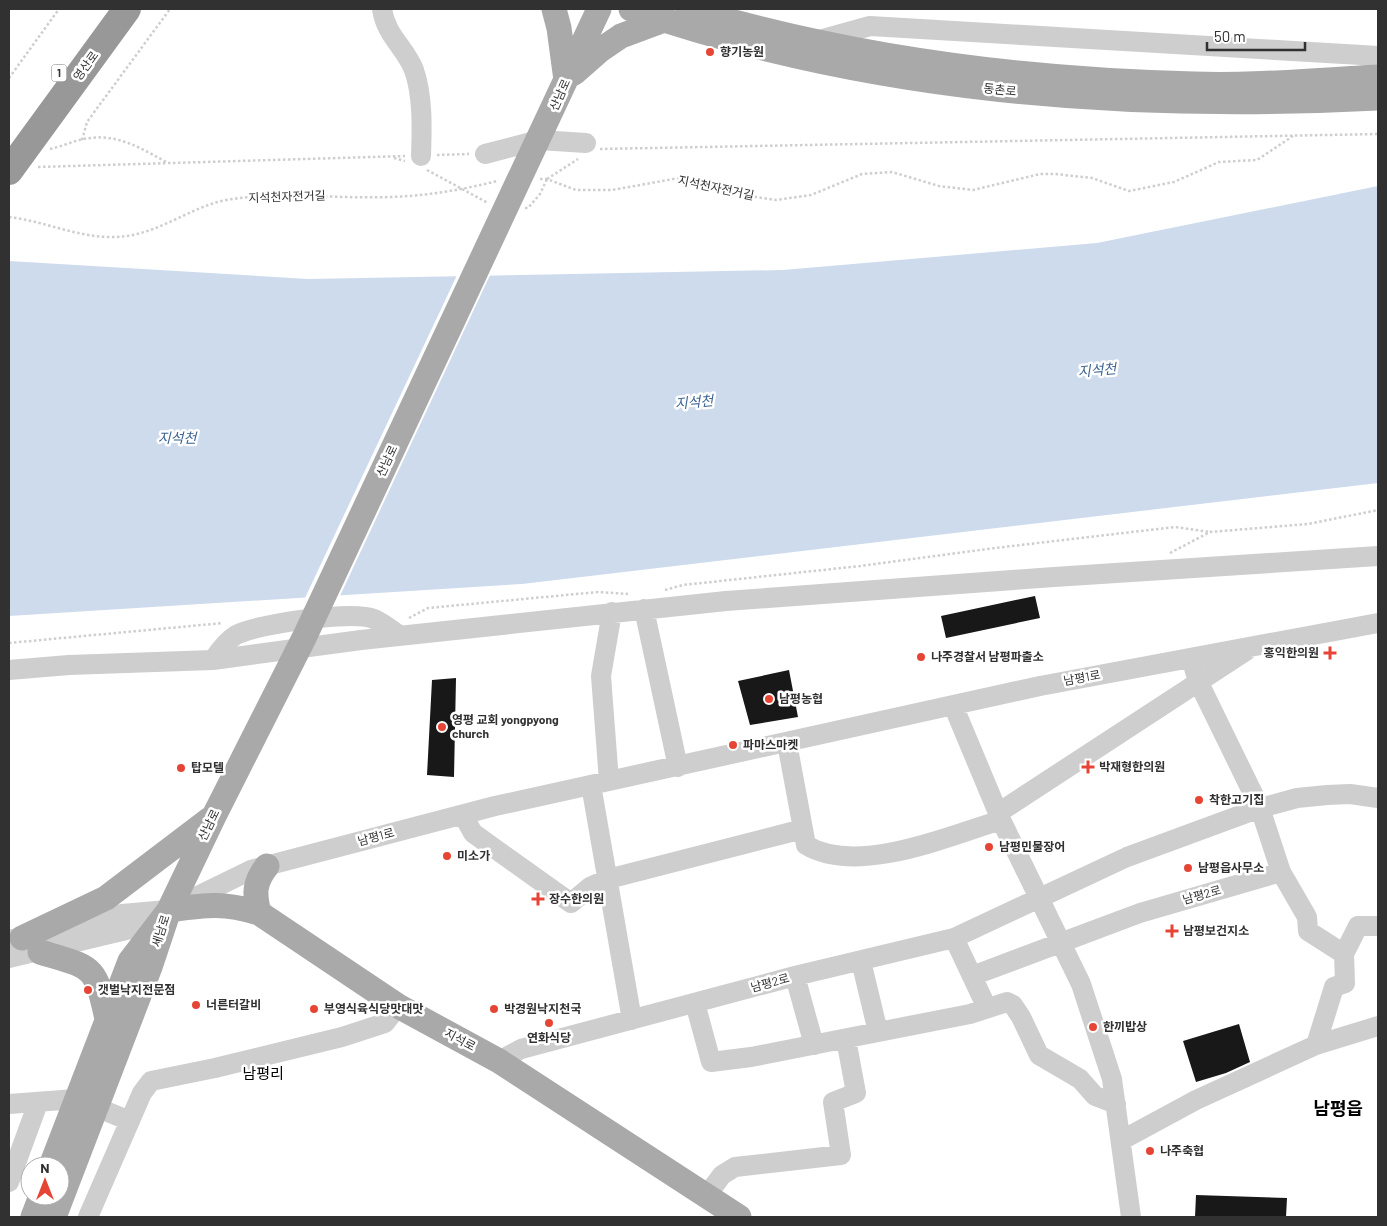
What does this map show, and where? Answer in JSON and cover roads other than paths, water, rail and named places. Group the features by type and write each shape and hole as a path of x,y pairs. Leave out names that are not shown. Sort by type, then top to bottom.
{"highway":[{"name":"영산로","path":"22,169 24,140 107,9"},
{"name":"영산로","path":"24,140 127,9"}],"main road":[{"path":"554,9 559,28 566,80"},
{"name":"산남로","path":"169,910 536,164 566,80 599,9"},
{"name":"동촌로","path":"631,9 740,42 833,64 930,82 1005,91 1196,103 1302,102 1378,98"},
{"name":"동촌로","path":"695,10 812,42 911,60 1102,80 1196,84 1378,77"},
{"path":"566,80 599,51 621,36 664,20"},
{"path":"20,947 106,898 214,816"},
{"path":"259,913 255,887 259,876 267,866"},
{"name":"지석로","path":"169,910 210,905 233,905 259,913 398,1006 499,1061 739,1217"},
{"name":"세남로","path":"54,1217 107,1019 130,961 169,910"},
{"name":"세남로","path":"57,1156 86,1103 150,967 169,910"},
{"path":"20,947 86,966 94,975 101,991 107,1019"}],"street":[{"path":"382,9 390,34 414,71 422,129 419,163"},
{"path":"812,42 870,26 1378,56"},
{"path":"485,154 536,164 590,146"},
{"path":"9,670 69,665 213,660 302,643 395,632 612,612 639,602 1378,556"},
{"path":"639,602 678,767"},
{"path":"612,612 601,676 600,783 608,879 632,1020"},
{"path":"213,660 222,647 236,635 288,622 344,616 363,617 374,619 395,632"},
{"name":"남평1로","path":"169,910 251,870 463,814 1040,686 1257,644 1378,623"},
{"path":"787,743 806,845 815,850 866,857 898,852 1000,816 1198,681 1257,644"},
{"path":"1190,658 1198,681 1260,808 1282,872 1307,917 1308,931 1344,954"},
{"path":"953,705 1000,816 1091,1010 1108,1065 1116,1104 1131,1217"},
{"name":"남평2로","path":"499,1061 521,1048 795,976 861,962 954,938 1040,900 1127,857 1260,808 1297,798 1328,795 1350,794 1378,798"},
{"path":"463,814 473,833 571,903 590,887 608,879 804,829"},
{"name":"남평2로","path":"972,976 1140,913 1282,872"},
{"path":"20,947 122,914 148,910 169,910"},
{"path":"1316,1045 1334,987 1345,983 1344,954 1358,926 1378,926"},
{"path":"954,938 987,1008"},
{"path":"861,962 878,1032"},
{"path":"795,976 814,1046"},
{"path":"695,1003 711,1062 814,1046 1007,1002 1013,1005 1039,1055 1080,1079 1095,1096 1116,1104"},
{"path":"88,1217 142,1092 151,1081 215,1068 342,1037 385,1024 398,1006"},
{"path":"1122,1140 1196,1100 1316,1045 1378,1026"},
{"path":"707,1195 722,1175 735,1167 841,1155 833,1102 856,1093 846,1039"},
{"path":"9,1182 38,1102"},
{"path":"9,1104 38,1102 86,1103 130,1122"}],"water":[{"name":"지석천","path":"1378,186 1378,483 522,584 9,616 9,261 308,279 783,270 1097,243"}],"place":[{"name":"향기농원","path":"710,52"},
{"name":"홍익한의원","path":"1330,653"},
{"name":"나주경찰서 남평파출소","path":"921,657"},
{"name":"남평농협","path":"769,699"},
{"name":"영평 교회 yongpyong church","path":"442,727"},
{"name":"파마스마켓","path":"733,745"},
{"name":"박재형한의원","path":"1088,767"},
{"name":"탑모텔","path":"181,768"},
{"name":"착한고기집","path":"1199,800"},
{"name":"남평민물장어","path":"989,847"},
{"name":"미소가","path":"447,856"},
{"name":"남평읍사무소","path":"1188,868"},
{"name":"장수한의원","path":"538,899"},
{"name":"남평보건지소","path":"1172,931"},
{"name":"갯벌낙지전문점","path":"88,990"},
{"name":"너른터갈비","path":"196,1005"},
{"name":"부영식육식당맛대맛","path":"314,1009"},
{"name":"박경원낙지천국","path":"494,1009"},
{"name":"연화식당","path":"549,1023"},
{"name":"한끼밥상","path":"1093,1027"},
{"name":"나주축협","path":"1150,1151"}],"district":[{"name":"남평리","path":"263,1074"},
{"name":"남평읍","path":"1338,1109"}]}
